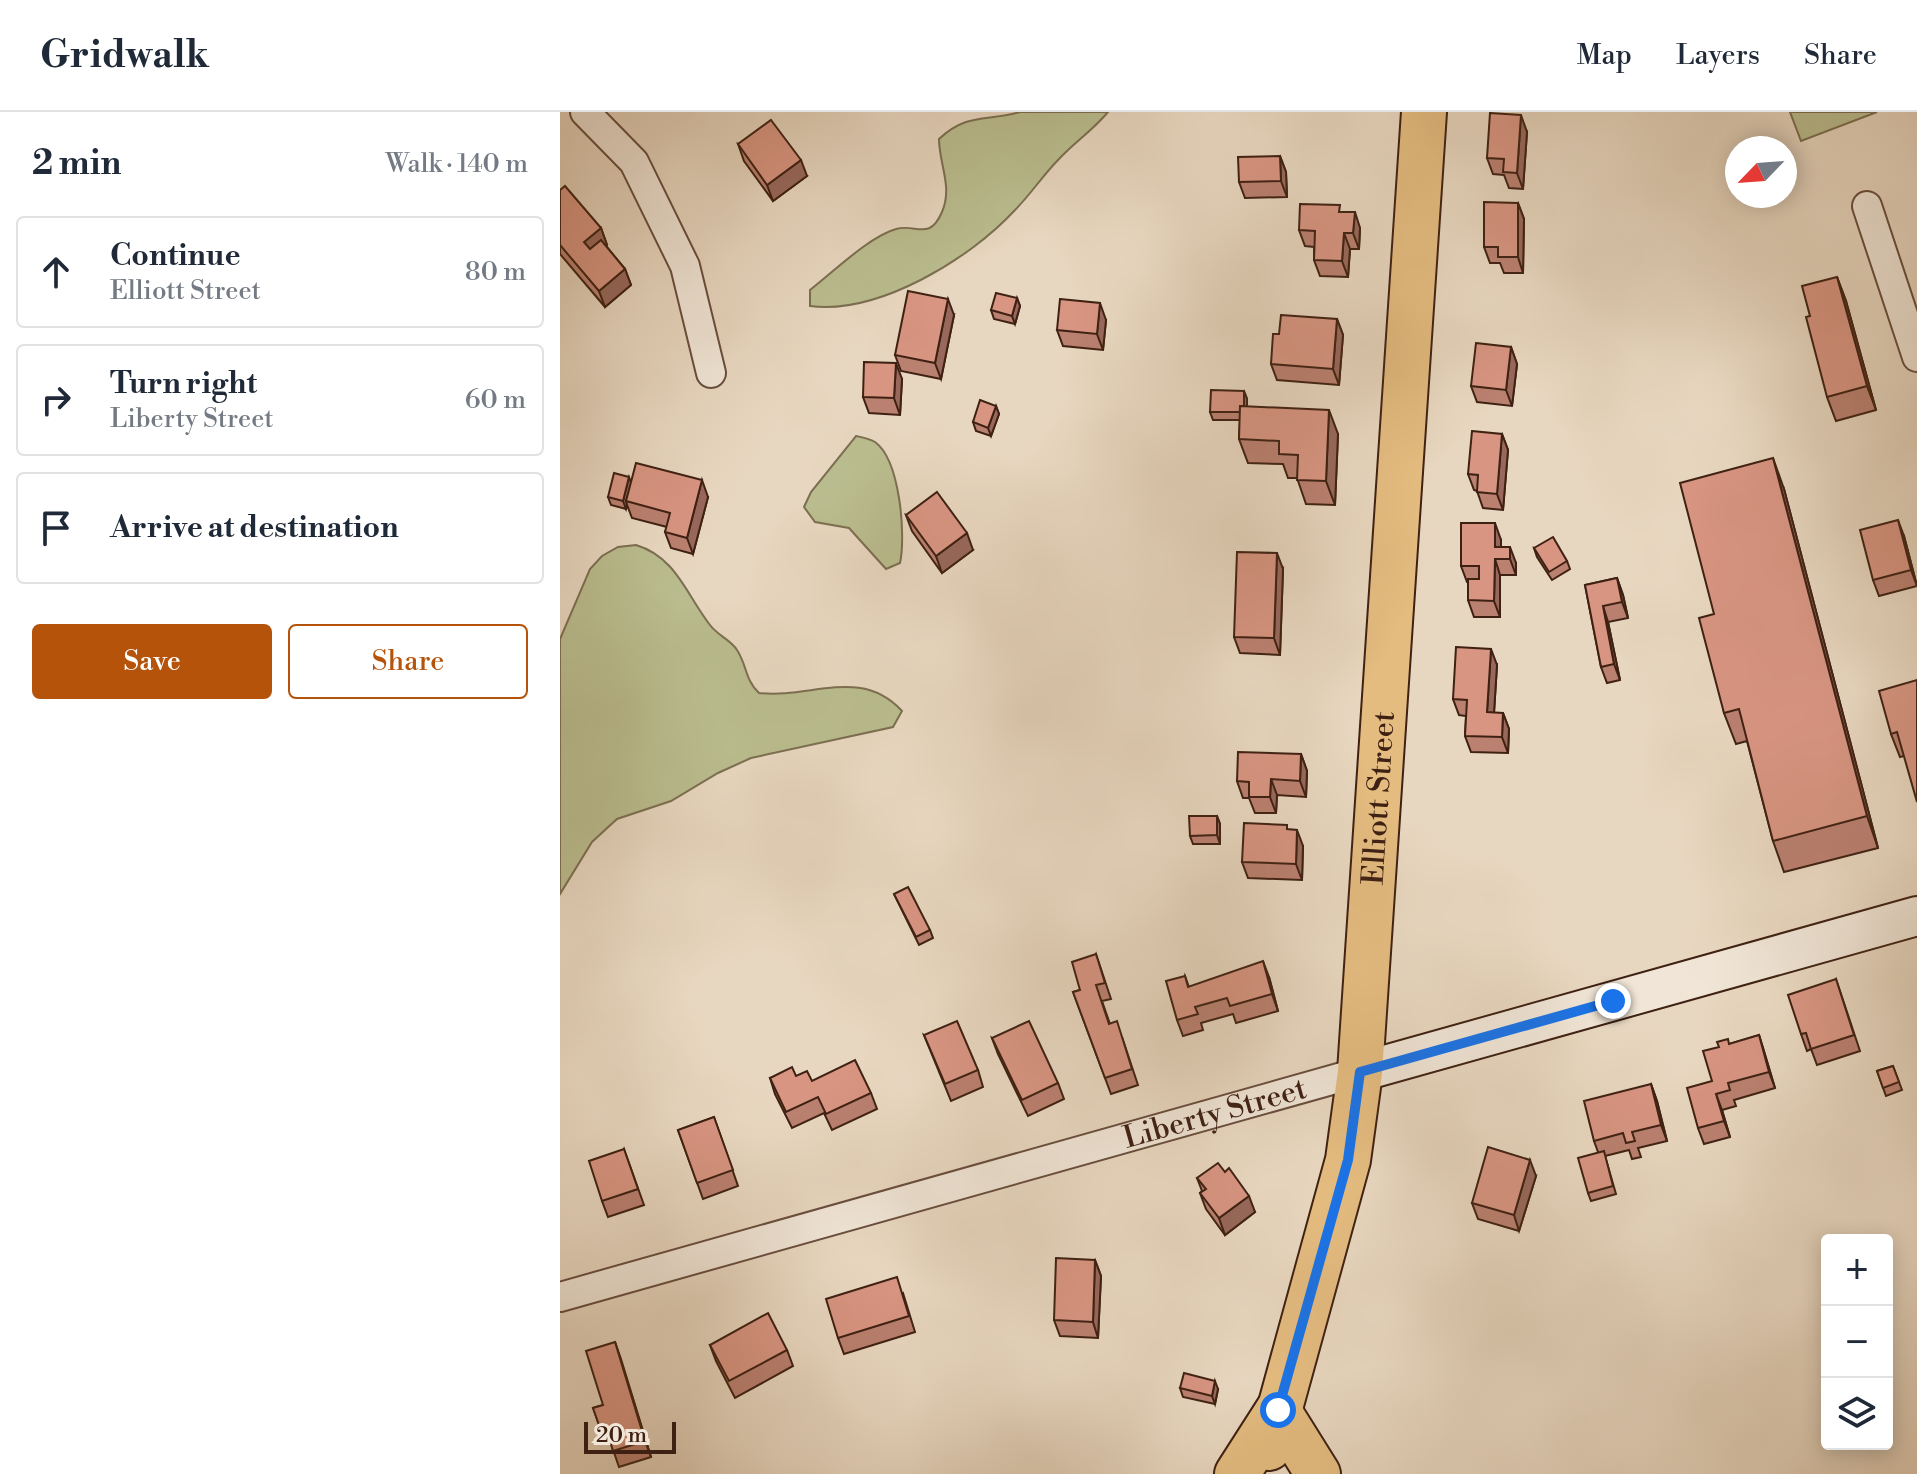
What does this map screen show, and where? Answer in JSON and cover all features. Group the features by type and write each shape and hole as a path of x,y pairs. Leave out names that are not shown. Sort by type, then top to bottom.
{"main road":[{"name":"Elliott Street","path":"1262,1474 1348,1160 1360,1072 1424,112"},
{"path":"1237,1474 1278,1410 1318,1474"}],"street":[{"path":"585,112 634,162 685,266 711,373"},
{"path":"1867,206 1917,357"},
{"name":"Liberty Street","path":"560,1297 1917,916"}],"green space":[{"path":"1020,112 1108,112 1059,159 996,229 948,264 921,280 864,302 810,306 810,290 875,239 896,229 927,229 937,221 946,194 939,139 968,121"},
{"path":"1790,112 1877,112 1801,141"},
{"path":"856,436 875,442 883,451 895,481 902,550 900,563 886,569 849,528 815,522 804,507 811,492"},
{"path":"636,545 671,567 710,625 737,650 751,683 759,693 852,687 870,690 902,711 893,727 751,758 718,773 671,801 617,819 592,842 560,894 560,639 590,569 602,556 618,547"}],"building":[{"path":"1490,113 1521,115 1517,173 1503,172 1504,159 1487,158"},
{"path":"771,120 801,160 767,185 738,144"},
{"path":"1280,156 1281,181 1239,182 1238,157"},
{"path":"565,186 601,228 584,242 590,249 601,240 625,269 599,291 560,245 560,190"},
{"path":"1484,202 1518,203 1518,257 1498,257 1498,247 1484,247"},
{"path":"1300,204 1340,205 1339,212 1355,212 1353,233 1344,233 1342,261 1314,260 1315,231 1299,230"},
{"path":"1837,277 1867,386 1827,397 1806,317 1810,316 1802,286"},
{"path":"908,291 948,299 935,363 895,355"},
{"path":"996,293 1017,298 1012,316 991,310"},
{"path":"1060,299 1100,303 1097,334 1057,330"},
{"path":"1281,315 1337,319 1333,369 1271,364 1273,334 1279,334"},
{"path":"1476,343 1511,347 1506,390 1471,386"},
{"path":"864,362 896,363 894,398 863,397"},
{"path":"1211,390 1244,391 1244,406 1240,406 1240,412 1210,412"},
{"path":"980,400 996,406 988,428 973,422"},
{"path":"1240,406 1329,410 1326,481 1297,480 1298,455 1279,454 1279,441 1239,439"},
{"path":"1472,431 1502,434 1497,494 1477,492 1478,475 1468,474"},
{"path":"1773,458 1867,816 1773,841 1739,709 1724,713 1699,618 1714,614 1680,483"},
{"path":"636,463 702,480 687,538 665,532 670,513 626,501"},
{"path":"614,473 629,477 623,501 608,497"},
{"path":"937,492 967,533 936,556 906,515"},
{"path":"1898,520 1911,570 1873,580 1860,530"},
{"path":"1461,523 1495,523 1495,547 1510,547 1510,559 1495,559 1494,601 1468,600 1468,579 1479,579 1479,566 1461,566"},
{"path":"1553,537 1567,561 1549,572 1534,548"},
{"path":"1237,552 1277,553 1274,638 1234,637"},
{"path":"1617,578 1622,602 1603,606 1614,664 1601,667 1585,585"},
{"path":"1456,647 1491,649 1487,712 1503,713 1502,737 1465,736 1467,700 1453,699"},
{"path":"1917,680 1917,802 1897,732 1891,734 1879,691"},
{"path":"1238,752 1301,754 1300,781 1271,779 1270,797 1249,797 1249,782 1237,781"},
{"path":"1189,816 1217,816 1217,835 1190,836"},
{"path":"1244,823 1287,825 1287,829 1297,830 1296,864 1242,862"},
{"path":"908,887 930,930 916,937 894,894"},
{"path":"1096,954 1105,983 1096,985 1109,1024 1117,1021 1132,1069 1105,1078 1073,992 1080,990 1072,962"},
{"path":"1263,961 1272,994 1230,1006 1227,998 1195,1007 1198,1014 1177,1020 1166,981 1185,976 1188,987"},
{"path":"1836,979 1854,1035 1811,1049 1806,1033 1801,1034 1788,995"},
{"path":"957,1021 978,1070 945,1084 924,1035"},
{"path":"1029,1021 1058,1083 1022,1100 992,1038"},
{"path":"1759,1035 1769,1072 1728,1083 1730,1090 1716,1094 1724,1121 1698,1128 1687,1088 1712,1081 1703,1051 1719,1047 1717,1042 1728,1039 1729,1044"},
{"path":"855,1060 871,1093 826,1114 818,1097 786,1112 770,1078 792,1067 796,1076 807,1071 812,1081"},
{"path":"1893,1066 1899,1082 1883,1088 1877,1071"},
{"path":"1651,1084 1661,1125 1632,1132 1635,1141 1626,1143 1623,1133 1594,1141 1584,1101"},
{"path":"714,1117 733,1170 697,1183 678,1130"},
{"path":"1488,1147 1530,1160 1514,1215 1472,1203"},
{"path":"624,1149 638,1189 602,1201 589,1161"},
{"path":"1604,1151 1613,1186 1588,1193 1578,1158"},
{"path":"1218,1163 1225,1172 1229,1168 1249,1196 1219,1218 1200,1193 1206,1189 1197,1178"},
{"path":"1056,1258 1095,1260 1093,1322 1054,1320"},
{"path":"897,1277 909,1316 838,1338 826,1299"},
{"path":"768,1313 787,1350 729,1381 710,1345"},
{"path":"615,1342 645,1441 613,1451 605,1424 599,1425 593,1408 603,1405 586,1351"},
{"path":"1184,1373 1215,1381 1212,1396 1180,1388"}],"route":[{"path":"1278,1410 1348,1160 1360,1072 1613,1001"}]}
